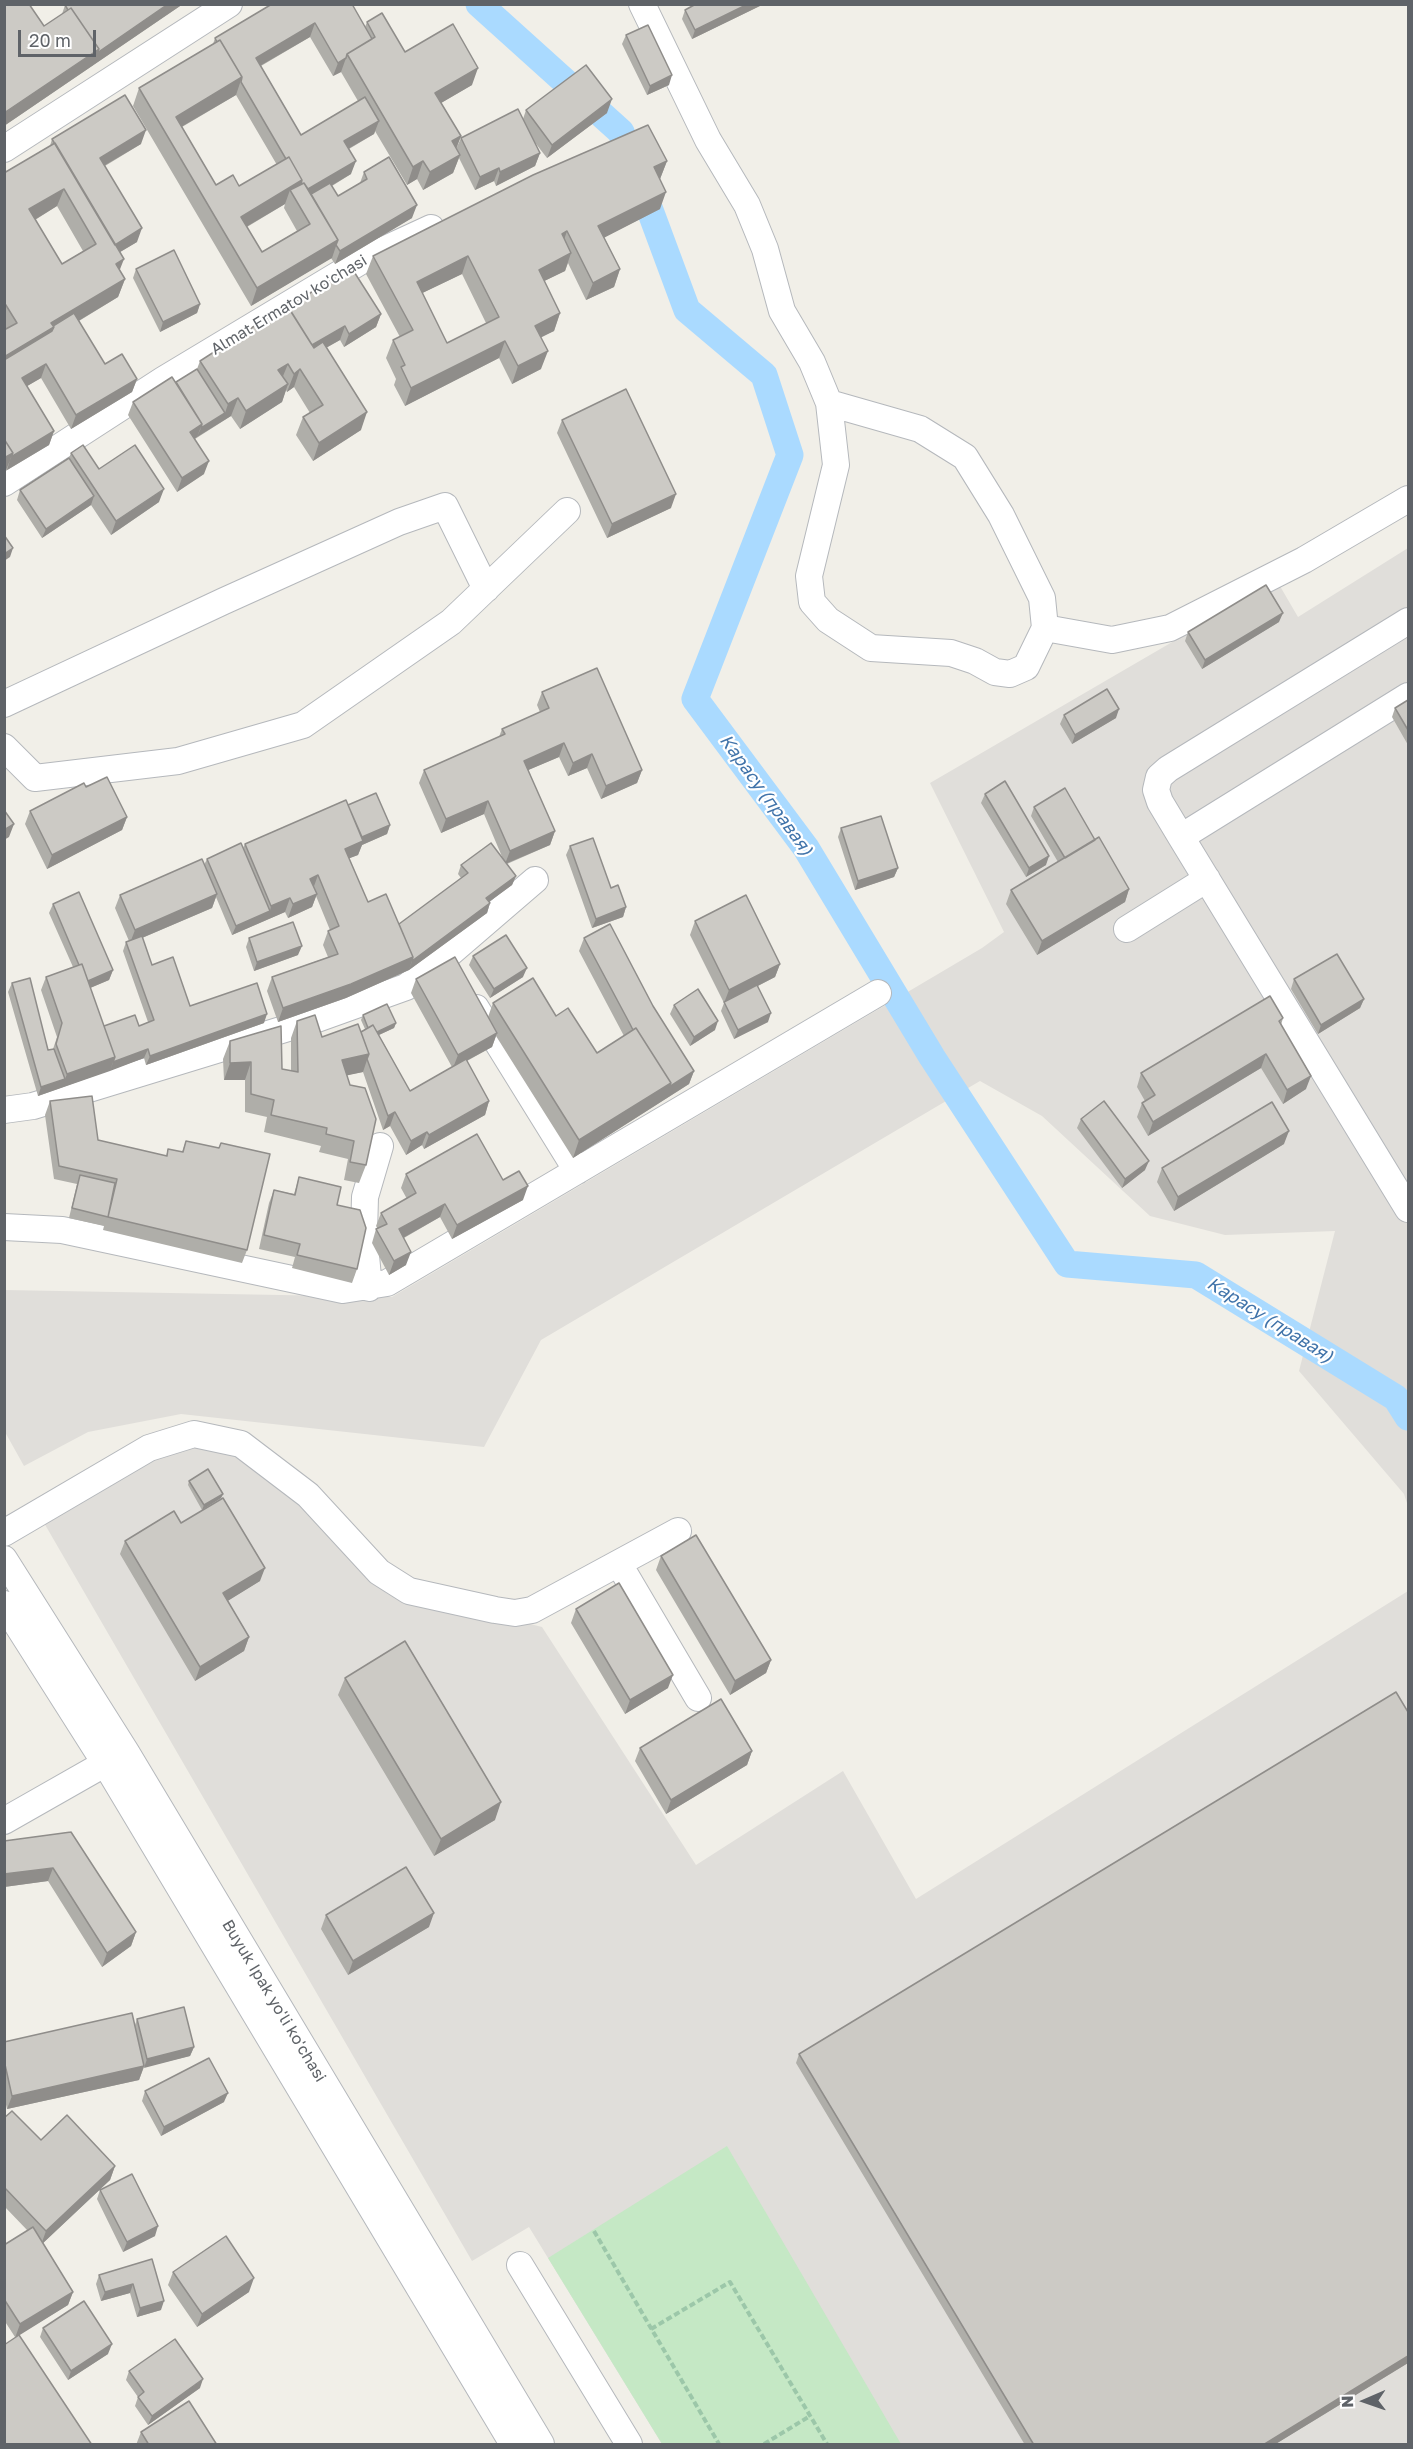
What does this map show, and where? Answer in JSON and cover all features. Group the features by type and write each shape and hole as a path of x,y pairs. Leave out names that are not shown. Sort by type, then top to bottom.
{"street":[{"path":"4,149 229,4"},
{"path":"642,4 708,140 747,205 765,249 782,311 812,362 829,403 836,465 808,576 813,602 828,620 871,648 951,653 975,661 995,672 1010,674 1026,667 1045,628 1042,598 1001,515 965,457 920,429 829,403"},
{"name":"Almat Ermatov ko'chasi","path":"4,483 163,380 366,258 451,218"},
{"path":"1045,628 1112,640 1170,628 1304,560 1408,499"},
{"path":"4,704 399,522 445,506 486,589"},
{"path":"4,747 35,778 177,761 303,725 451,622 567,511"},
{"path":"1408,621 1159,777 1156,790 1160,802 1181,837 1408,1209"},
{"path":"1181,837 1408,696"},
{"path":"1127,929 1207,879"},
{"path":"4,1110 33,1106 314,1020 406,987 442,960 535,880"},
{"path":"442,960 463,986 577,1171"},
{"path":"4,1227 62,1230 343,1290 387,1283 878,993"},
{"path":"369,1287 363,1234 365,1197 380,1146"},
{"path":"4,1533 149,1448 194,1434 240,1444 308,1495 379,1572 409,1592 515,1613 532,1610 678,1531"},
{"name":"Buyuk Ipak yo'li ko'chasi","path":"4,1558 115,1758 513,2445"},
{"path":"618,1564 698,1698"},
{"name":"Buyuk Ipak yo'li ko'chasi","path":"4,1604 115,1758 541,2445"},
{"path":"4,1821 115,1758"},
{"path":"520,2265 629,2445"}],"path":[{"path":"594,2231 719,2445"},
{"path":"651,2330 730,2282 827,2445"},
{"path":"764,2445 810,2416"}],"shaded area":[{"path":"1408,548 1408,1506 1404,1494 1299,1371 1335,1231 1225,1235 1150,1216 1042,1116 980,1081 541,1340 484,1447 181,1414 88,1432 24,1466 5,1432 4,1290 392,1297 982,948 1004,932 930,783 1277,581 1298,617"},
{"path":"182,1442 245,1450 381,1586 542,1627 696,1865 843,1771 916,1899 1408,1591 1408,2444 662,2444 529,2227 472,2261 40,1516"}],"green space":[{"path":"727,2146 901,2444 662,2444 548,2258"}],"building":[{"path":"4,4 29,4 44,26 71,8 99,49 4,113"},
{"path":"66,4 168,4 97,53 99,49 71,8 68,10"},
{"path":"272,4 352,4 372,39 347,54 346,58 338,63 315,23 256,58 301,135 365,97 379,121 344,141 356,161 308,189 304,183 301,184 302,180 289,157 286,159 241,82 242,77 220,40 217,42 215,38"},
{"path":"696,4 748,4 695,30 685,10"},
{"path":"382,13 405,52 453,24 478,68 435,93 461,136 452,141 460,155 430,172 423,161 413,167 347,54 375,37 367,22"},
{"path":"648,25 672,75 650,86 626,35"},
{"path":"220,40 242,77 176,117 216,185 233,175 239,186 289,157 302,180 241,217 262,252 310,224 290,190 304,183 338,240 257,288 139,88"},
{"path":"586,65 612,99 552,145 526,110"},
{"path":"125,95 146,130 100,158 142,228 115,245 52,139"},
{"path":"518,109 540,153 500,172 499,168 480,177 461,138"},
{"path":"648,125 667,161 654,167 666,192 598,226 620,269 593,283 567,231 562,234 571,253 539,270 560,313 535,326 548,351 518,366 505,341 411,388 401,367 405,365 393,340 413,330 373,256 533,175","holes":["468,256 499,317 447,343 417,282"]},
{"path":"55,143 124,259 116,264 125,279 51,323 54,327 4,357 4,330 17,323 4,302 4,173","holes":["64,189 96,244 62,264 29,209"]},
{"path":"389,157 417,205 340,251 336,245 338,240 311,194 330,183 338,196 367,179 364,172"},
{"path":"174,250 200,304 163,322 136,269"},
{"path":"351,267 381,314 349,334 345,326 312,345 288,307"},
{"path":"287,305 314,348 323,342 367,412 319,443 303,417 323,405 300,369 294,374 288,364 278,370 288,384 246,411 238,398 228,404 200,361"},
{"path":"74,313 105,364 122,354 137,379 76,415 46,364 22,378 54,431 11,457 13,453 4,439 4,360 52,331 53,326"},
{"path":"197,369 225,413 201,428 202,424 176,382"},
{"path":"172,377 202,424 190,432 209,461 182,478 133,402"},
{"path":"626,389 676,494 612,524 562,420"},
{"path":"4,439 13,453 4,458"},
{"path":"83,445 99,469 135,445 164,489 116,521 71,453"},
{"path":"69,458 94,496 46,529 20,490"},
{"path":"4,535 13,548 4,554"},
{"path":"1266,585 1283,613 1205,660 1188,632"},
{"path":"597,668 642,770 606,786 592,754 573,763 564,743 524,761 555,831 510,851 488,801 446,819 424,770 505,734 502,729 549,708 542,692"},
{"path":"1107,689 1119,709 1075,735 1064,715"},
{"path":"1408,700 1408,730 1395,708"},
{"path":"107,777 127,817 52,855 30,811 84,783 86,787"},
{"path":"1005,781 1049,856 1029,868 985,794"},
{"path":"1065,788 1095,840 1065,858 1034,807"},
{"path":"376,793 390,825 362,837 348,805"},
{"path":"346,800 363,841 345,849 368,902 386,894 413,957 351,984 283,1008 272,977 338,954 328,931 339,926 318,875 310,879 317,894 293,904 290,898 271,906 245,844"},
{"path":"4,810 14,824 4,830"},
{"path":"881,816 898,868 858,881 841,828"},
{"path":"1099,837 1129,889 1042,941 1011,890"},
{"path":"593,838 611,888 618,885 626,907 596,919 570,846"},
{"path":"241,843 270,911 236,926 207,859"},
{"path":"491,843 516,876 486,898 490,903 412,961 413,957 399,924 468,873 461,865"},
{"path":"202,859 217,894 135,930 120,895"},
{"path":"79,892 113,970 88,981 53,904"},
{"path":"746,895 780,964 729,990 695,921"},
{"path":"293,922 302,946 257,962 249,938"},
{"path":"610,924 653,1006 694,1071 669,1087 671,1083 636,1028 633,1030 584,938"},
{"path":"506,935 527,968 494,989 473,956"},
{"path":"142,936 152,965 173,957 190,1006 257,983 267,1014 150,1056 148,1049 113,1062 115,1057 104,1026 135,1015 139,1026 154,1020 126,942"},
{"path":"1337,954 1364,999 1321,1025 1294,979"},
{"path":"455,957 497,1033 458,1055 416,979"},
{"path":"82,964 115,1057 67,1074 56,1044 62,1023 46,977"},
{"path":"30,978 48,1050 54,1049 65,1079 41,1087 12,983"},
{"path":"533,978 556,1016 568,1008 597,1053 636,1028 671,1083 579,1140 493,1003"},
{"path":"757,985 771,1013 738,1030 724,1002"},
{"path":"698,989 718,1021 694,1037 674,1005"},
{"path":"1270,996 1283,1018 1279,1021 1311,1076 1287,1090 1266,1054 1153,1122 1142,1103 1155,1095 1141,1073"},
{"path":"387,1004 396,1023 377,1032 373,1025 368,1028 363,1015"},
{"path":"315,1015 322,1037 358,1024 369,1054 342,1060 350,1085 365,1088 376,1119 366,1165 350,1162 354,1141 326,1134 327,1128 271,1115 274,1100 251,1094 251,1062 230,1063 230,1041 281,1026 282,1069 298,1072 297,1021"},
{"path":"373,1025 410,1091 466,1059 489,1101 429,1135 427,1132 411,1141 395,1112 388,1116 367,1059 369,1054 361,1032"},
{"path":"92,1096 98,1140 167,1156 168,1149 183,1152 186,1141 219,1148 221,1143 270,1154 247,1250 108,1217 117,1179 59,1166 50,1101"},
{"path":"1104,1101 1149,1161 1125,1179 1081,1119"},
{"path":"1272,1102 1289,1131 1178,1197 1162,1168"},
{"path":"477,1134 503,1180 519,1171 528,1186 457,1225 445,1204 399,1229 411,1252 394,1261 376,1229 387,1224 381,1213 416,1193 406,1174"},
{"path":"80,1175 115,1183 108,1217 72,1208"},
{"path":"299,1177 341,1187 337,1205 360,1210 366,1228 357,1269 297,1255 300,1244 264,1235 274,1190 295,1195"},
{"path":"208,1469 223,1494 204,1505 189,1481"},
{"path":"223,1498 265,1568 223,1593 249,1637 200,1667 125,1541 174,1511 181,1523"},
{"path":"696,1535 771,1660 735,1681 661,1556"},
{"path":"619,1583 673,1675 630,1700 576,1609"},
{"path":"405,1641 501,1802 441,1839 345,1678"},
{"path":"1396,1692 1408,1712 1408,2356 1263,2445 1034,2445 799,2054"},
{"path":"721,1699 752,1751 671,1800 640,1748"},
{"path":"71,1832 136,1932 107,1953 53,1868 4,1874 4,1841"},
{"path":"406,1867 434,1913 353,1961 326,1915"},
{"path":"184,2007 194,2047 147,2059 137,2019"},
{"path":"132,2013 144,2066 12,2096 4,2060 4,2042"},
{"path":"209,2058 228,2093 164,2127 145,2091"},
{"path":"12,2111 41,2140 67,2115 115,2166 46,2231 4,2187 4,2118"},
{"path":"132,2174 158,2226 127,2242 100,2190"},
{"path":"33,2227 73,2292 20,2324 4,2299 4,2245"},
{"path":"226,2236 254,2278 202,2314 173,2272"},
{"path":"152,2259 164,2301 140,2308 133,2284 105,2292 99,2275"},
{"path":"84,2301 112,2344 71,2371 43,2328"},
{"path":"19,2335 92,2445 4,2445 4,2345"},
{"path":"175,2339 203,2379 152,2416 138,2397 144,2392 129,2371"},
{"path":"189,2401 217,2445 149,2445 141,2432"}],"waterway":[{"name":"Карасу (правая)","path":"479,4 621,132 687,310 764,375 790,455 695,699 806,848 932,1057 1067,1264 1196,1275 1396,1398 1408,1417"}]}
